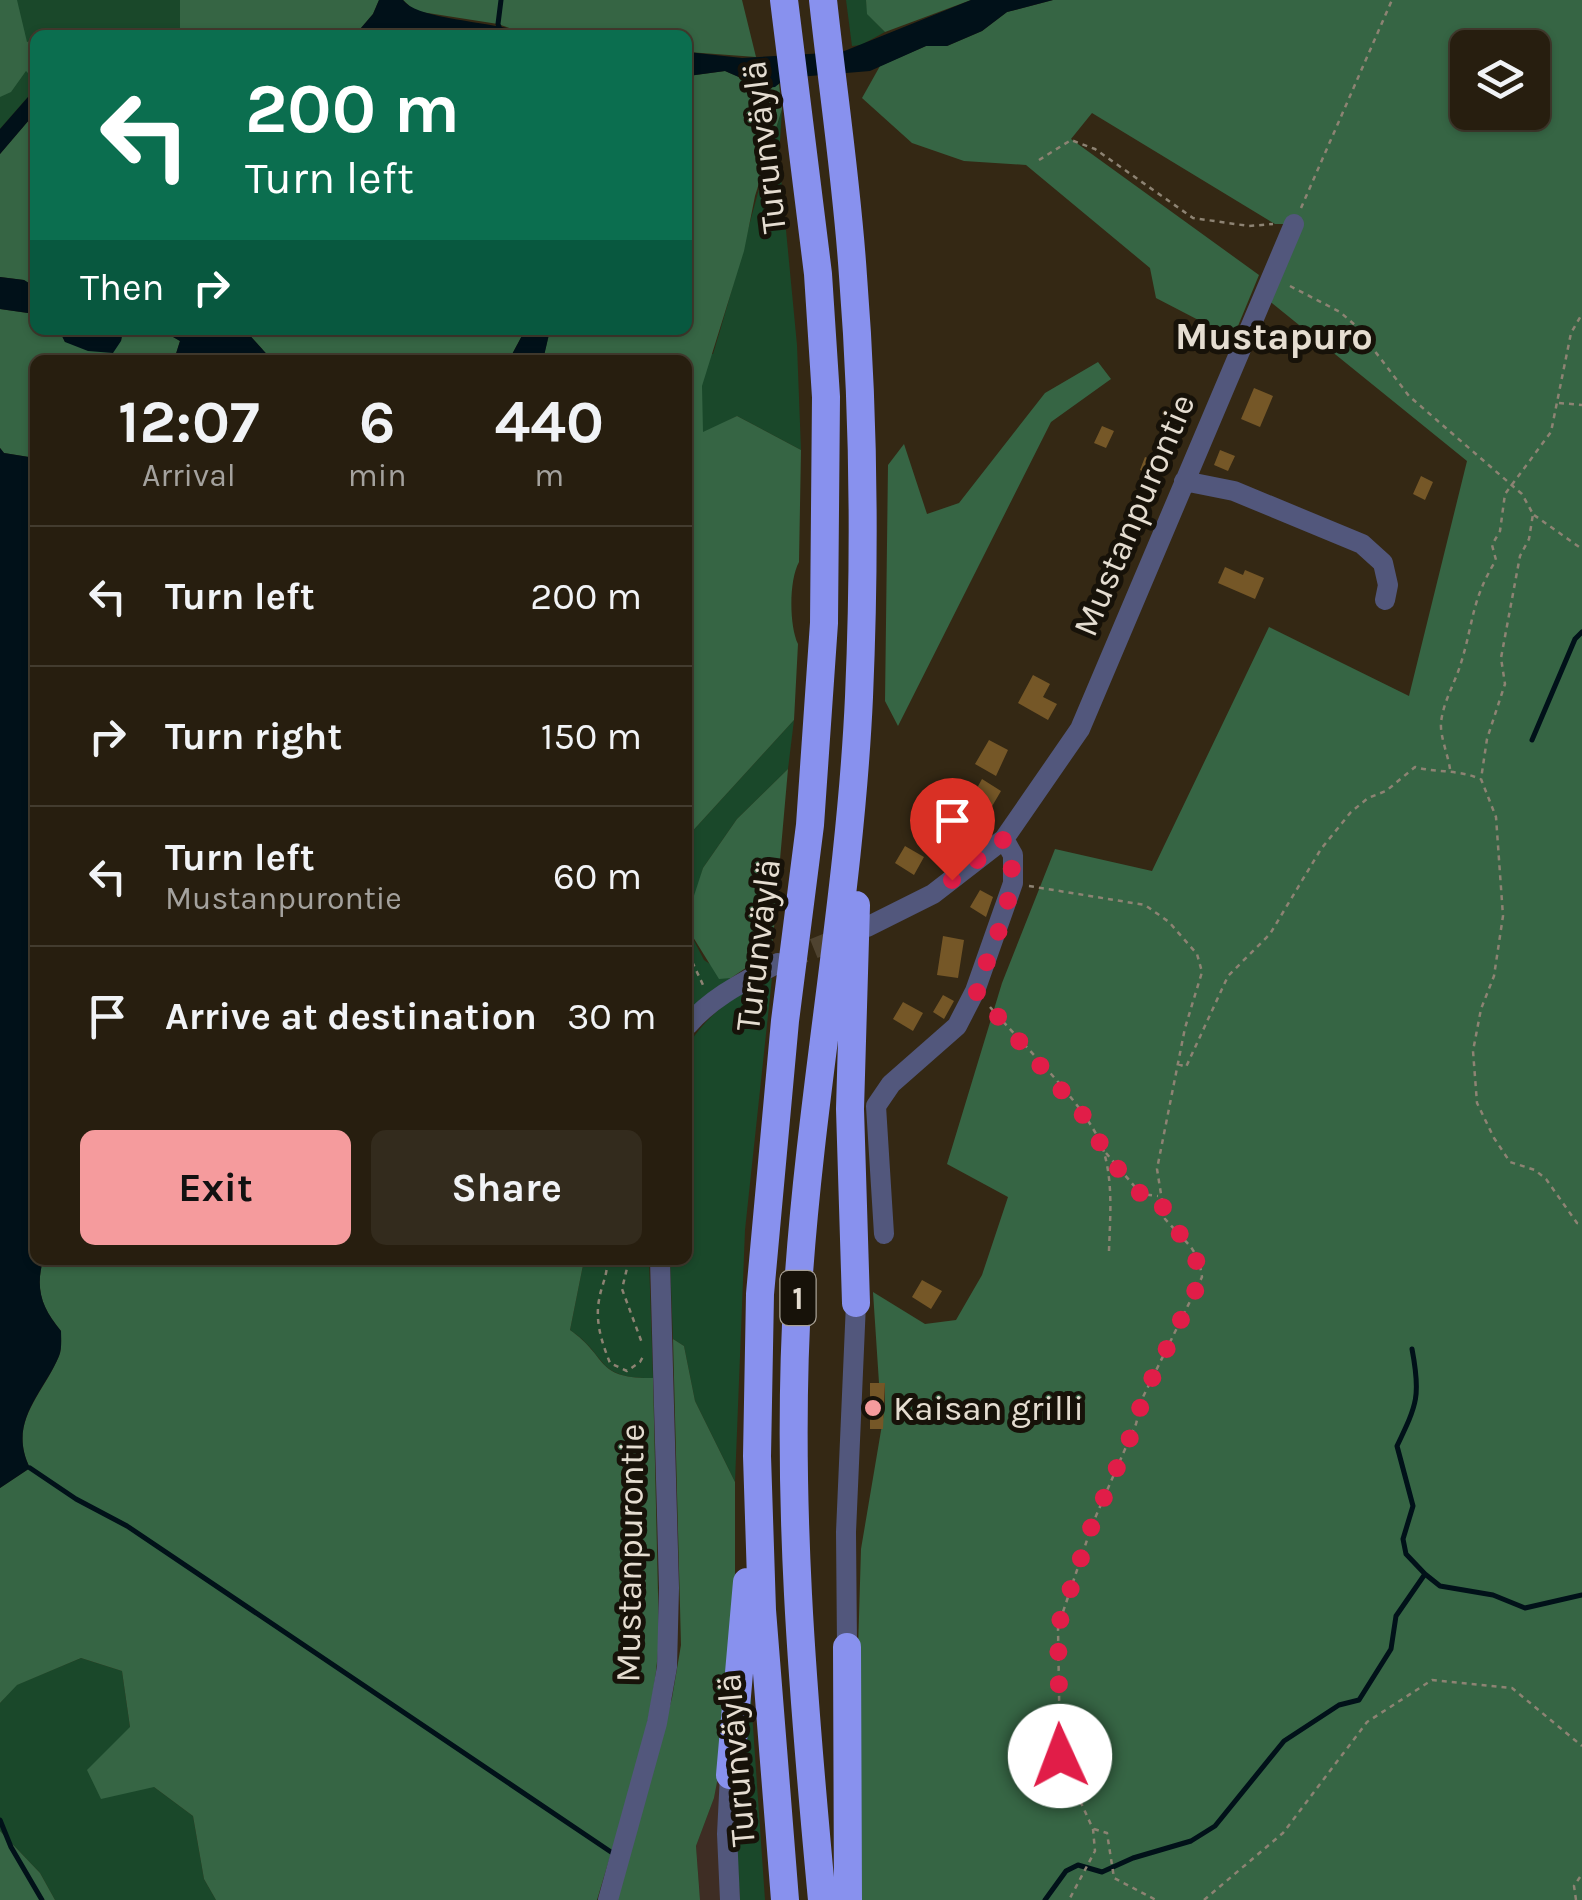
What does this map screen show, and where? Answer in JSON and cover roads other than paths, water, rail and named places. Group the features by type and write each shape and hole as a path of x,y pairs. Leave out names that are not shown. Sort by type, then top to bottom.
{"highway":[{"name":"Turunväylä","path":"822,0 853,271 861,393 859,698 846,860 807,1165 798,1294 798,1544 805,1706 822,1900"},
{"name":"Turunväylä","path":"785,2 818,274 826,396 824,624 810,825 785,1020 760,1294 757,1456 768,1707 785,1900"},
{"path":"856,1303 850,1109 859,698"},
{"path":"730,1775 757,1456"},
{"path":"846,1647 850,1741 848,1900"}],"street":[{"name":"Mustanpurontie","path":"867,927 932,894 1004,839 1080,729 1294,224"},
{"path":"1184,482 1234,491 1362,544 1383,563 1388,585 1385,600"},
{"path":"884,1234 876,1106 891,1084 957,1026 976,991 1013,883 1013,855 1004,839"},
{"path":"692,1022 711,1002 778,963"},
{"name":"Mustanpurontie","path":"608,1900 657,1722 667,1667 669,1588 660,1265"},
{"path":"846,1647 846,1532 856,1303"},
{"path":"730,1775 726,1834 730,1900"}],"waterway":[{"path":"500,30 501,0"},
{"path":"1532,740 1575,639 1582,632"},
{"path":"1412,1349 1415,1399 1397,1446 1413,1506 1403,1539 1406,1554 1440,1586 1493,1595 1525,1608 1582,1595"},
{"path":"30,1468 127,1526 611,1852"},
{"path":"1045,1900 1066,1871 1078,1865 1102,1872 1133,1858 1191,1841 1215,1826 1284,1741 1339,1705 1359,1700 1391,1649 1396,1616 1425,1574"},
{"path":"0,1820 42,1900"}],"tunnel":[{"path":"786,960 847,935"}],"place":[{"name":"Kaisan grilli","path":"873,1408"}],"district":[{"name":"Mustapuro","path":"1274,336"}]}
